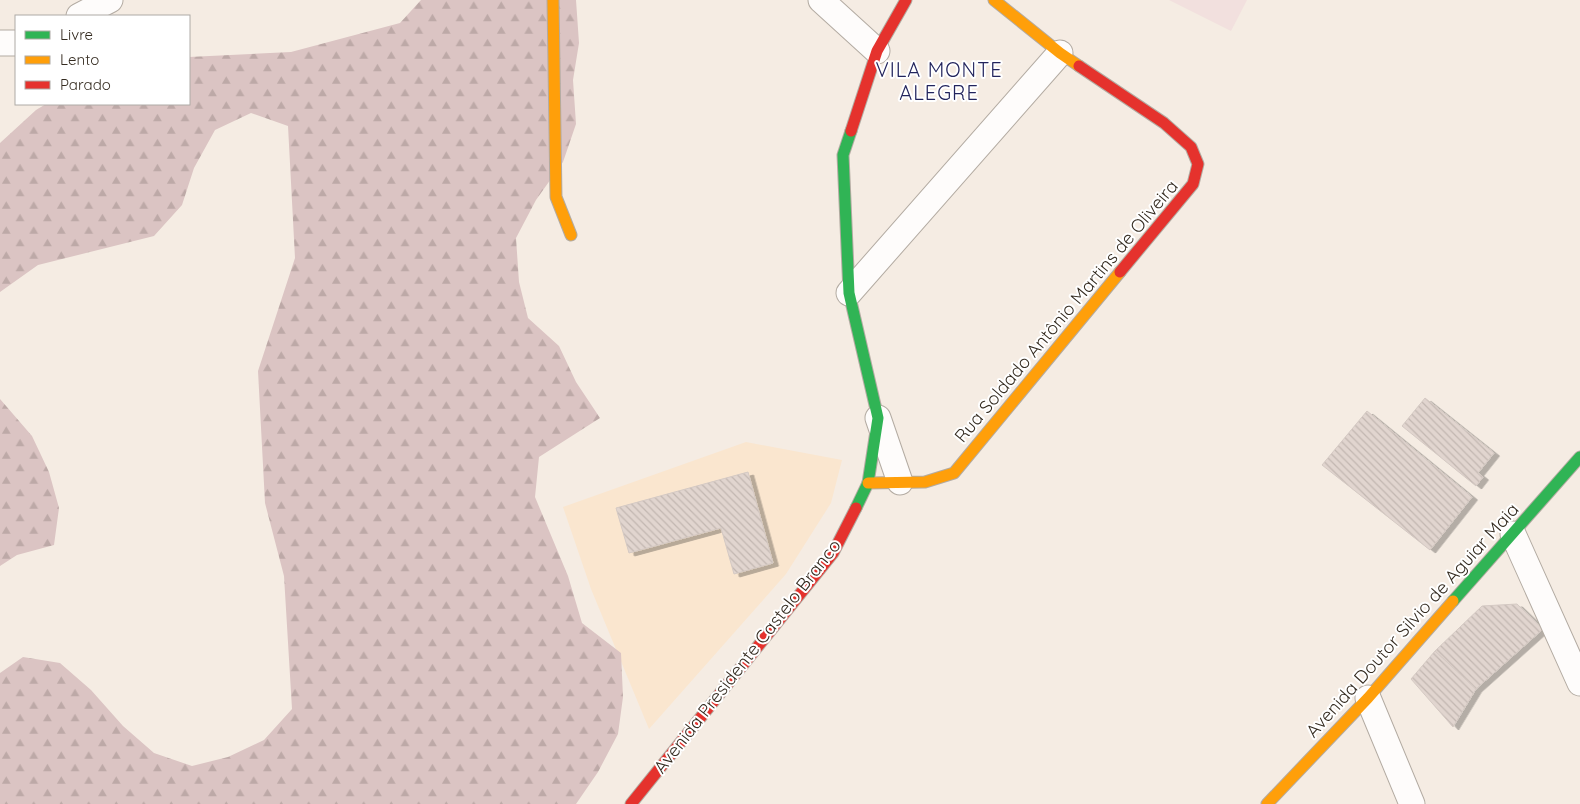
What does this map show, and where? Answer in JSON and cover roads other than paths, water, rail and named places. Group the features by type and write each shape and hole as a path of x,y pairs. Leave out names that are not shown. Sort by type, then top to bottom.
{"street":[{"path":"81,15 110,0"},
{"path":"553,0 556,197 571,235"},
{"path":"821,0 877,52"},
{"name":"Avenida Presidente Castelo Branco","path":"900,482 878,418 848,293 843,155 877,52 906,0"},
{"name":"Rua Soldado Antônio Martins de Oliveira","path":"868,483 925,482 954,473 1193,184 1198,164 1191,147 1164,122 1060,53 994,0"},
{"path":"0,43 15,43"},
{"path":"848,293 1060,53"},
{"name":"Avenida Presidente Castelo Branco","path":"631,804 833,553 868,483 878,418"},
{"name":"Avenida Doutor Silvio de Aguiar Maia","path":"1267,804 1368,698 1580,457"},
{"path":"1514,534 1580,683"},
{"path":"1368,698 1412,804"}],"district":[{"name":"VILA MONTE ALEGRE","path":"939,80"}]}
